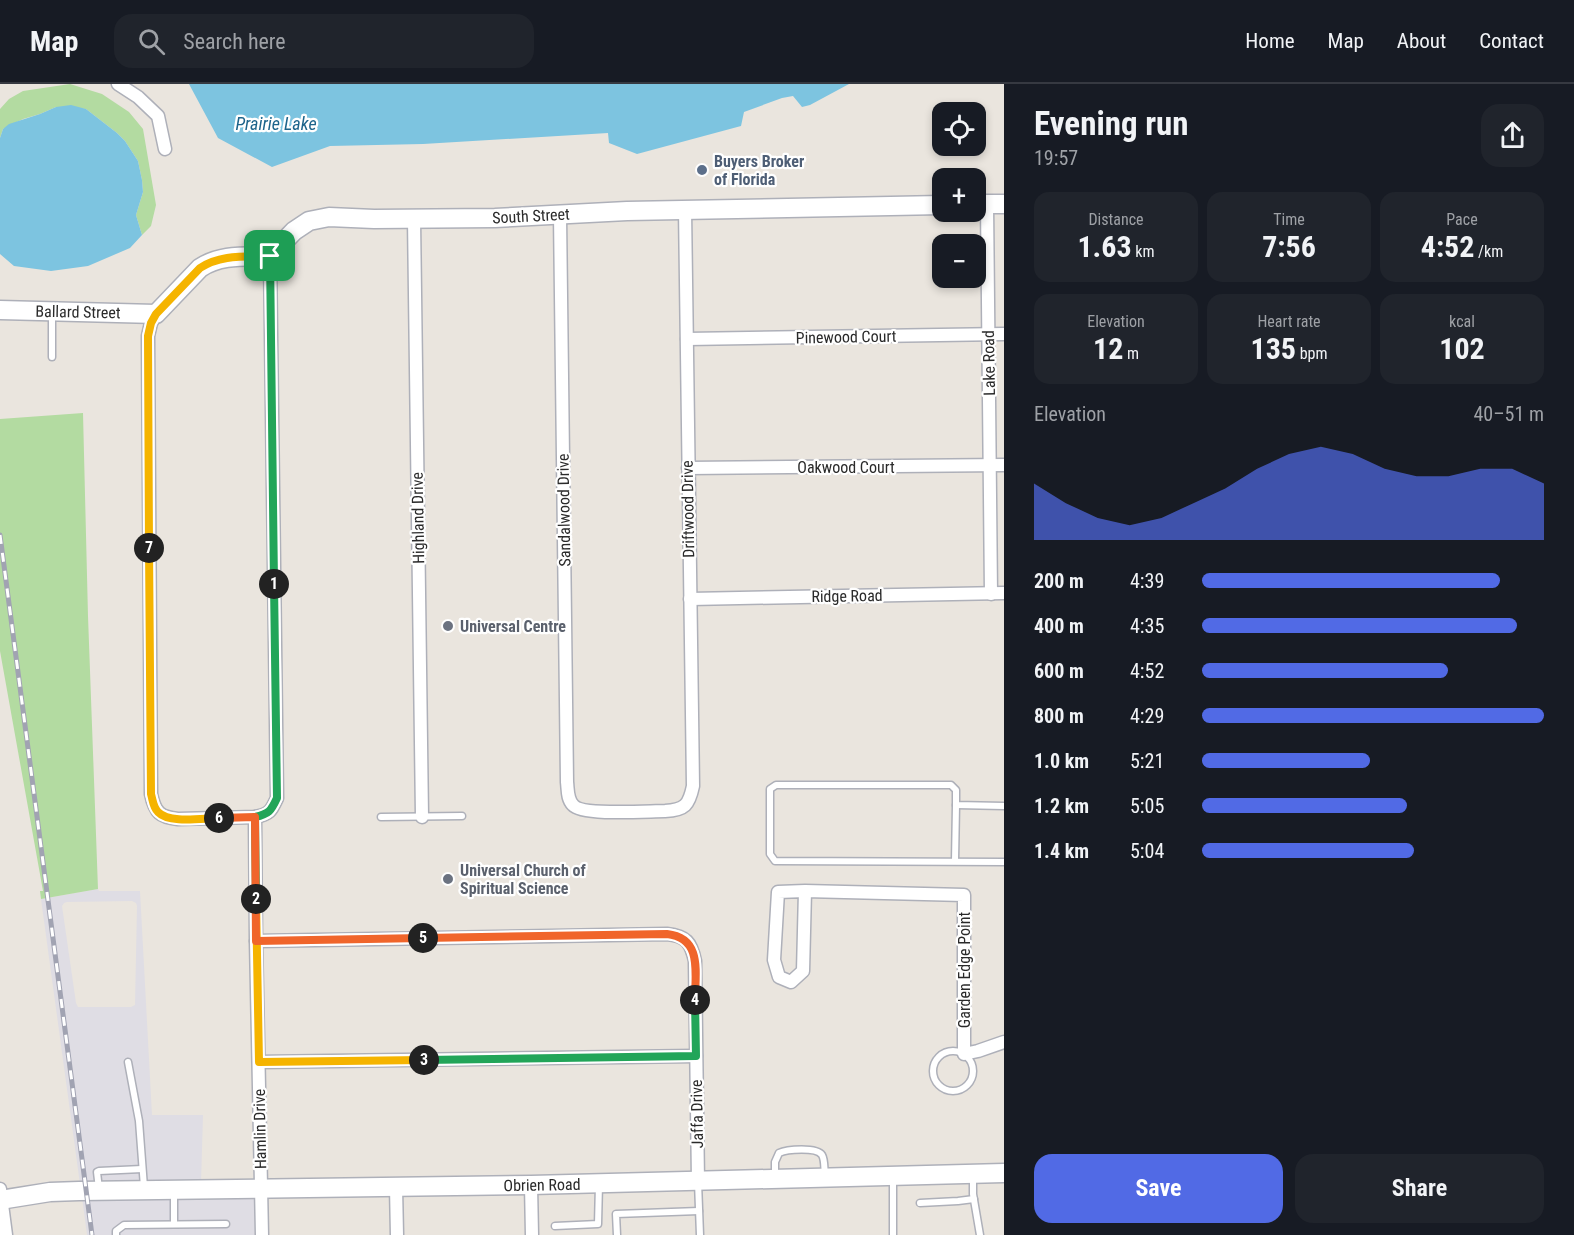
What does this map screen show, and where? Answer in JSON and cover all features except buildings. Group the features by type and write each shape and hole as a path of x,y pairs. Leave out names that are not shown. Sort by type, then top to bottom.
{"street":[{"path":"118,84 138,97 158,116 165,149"},
{"name":"Lake Road","path":"989,204 990,466 998,593"},
{"name":"South Street","path":"270,256 294,231 309,221 328,217 495,218 685,209 932,205"},
{"name":"Driftwood Drive","path":"685,209 693,786 691,798 685,806"},
{"name":"Sandalwood Drive","path":"561,215 569,798 579,809 592,812 665,811 685,806"},
{"name":"Highland Drive","path":"414,219 422,817"},
{"path":"270,256 277,798 272,810 265,815 167,818 154,806 151,794 148,336 156,314 208,262 236,257 270,256"},
{"name":"Ballard Street","path":"0,310 156,314"},
{"name":"Pinewood Court","path":"687,339 1004,334"},
{"name":"Oakwood Court","path":"688,468 1004,465"},
{"name":"Ridge Road","path":"690,599 998,593"},
{"name":"Hamlin Drive","path":"255,817 262,1235"},
{"name":"Garden Edge Point","path":"805,891 803,971 791,981 779,977 774,960 778,892 805,891 964,895 964,1054 1004,1042"},
{"name":"Jaffa Drive","path":"256,941 667,934 677,935 687,940 693,950 695,961 698,1181"},
{"path":"259,1062 696,1056"},
{"name":"Obrien Road","path":"0,1196 79,1191 599,1184 1004,1173"},
{"path":"531,1185 532,1235"},
{"path":"396,1187 397,1235"},
{"path":"0,1196 6,1235"}],"lane":[{"path":"52,312 52,357"},
{"path":"955,861 956,790 951,785 776,785 770,789 770,854 775,861 955,861 1004,861"},
{"path":"956,805 1004,806"},
{"path":"381,817 462,816"},
{"path":"951,1051 964,1054 972,1064 973,1070 969,1083 953,1091 941,1087 933,1076 933,1069 939,1057 951,1051"},
{"path":"128,1062 139,1121 144,1190"},
{"path":"775,1179 775,1162 779,1153 791,1150 816,1150 821,1153 825,1178"},
{"path":"100,1191 97,1172 142,1169"},
{"path":"973,1174 974,1199 980,1235"},
{"path":"893,1176 893,1235"},
{"path":"698,1181 700,1235"},
{"path":"555,1226 598,1224 599,1184"},
{"path":"174,1190 174,1224"},
{"path":"920,1203 974,1199"},
{"path":"617,1235 616,1214 699,1211"},
{"path":"116,1235 116,1231 124,1225 226,1224"}],"shaded area":[{"path":"98,889 99,891 140,891 152,1115 203,1115 201,1183 80,1184 41,899","holes":["132,901 136,903 135,1005 131,1007 78,1007 62,906 67,902"]},
{"path":"255,1195 256,1235 87,1235 82,1197"}],"green space":[{"path":"70,84 102,94 129,112 143,129 156,205 151,226 142,235 136,215 143,192 138,161 117,133 86,109 56,107 3,129 0,138 0,109 9,99 23,91"},
{"path":"83,413 98,889 41,899 40,891 43,891 0,651 0,419"}],"water":[{"name":"Prairie Lake","path":"189,84 849,84 802,107 793,96 782,98 744,112 741,126 637,154 609,143 608,133 423,144 330,146 272,167 218,138"},
{"path":"71,105 86,109 117,133 138,161 143,192 136,215 142,235 130,248 88,266 51,271 14,266 0,254 0,138 3,129 9,124 56,107"}],"railway":[{"path":"0,535 92,1235"}],"place":[{"name":"Buyers Broker of Florida","path":"702,170"},
{"name":"Universal Centre","path":"448,626"},
{"name":"Universal Church of Spiritual Science","path":"448,879"}],"route":[{"path":"270,256 236,257 208,262 156,314 148,336 151,794 154,806 167,818 255,817 256,879 256,941 677,935 687,940 693,950 695,961 696,1056 259,1062 256,941 255,817 265,815 272,810 277,798 270,256"}]}
